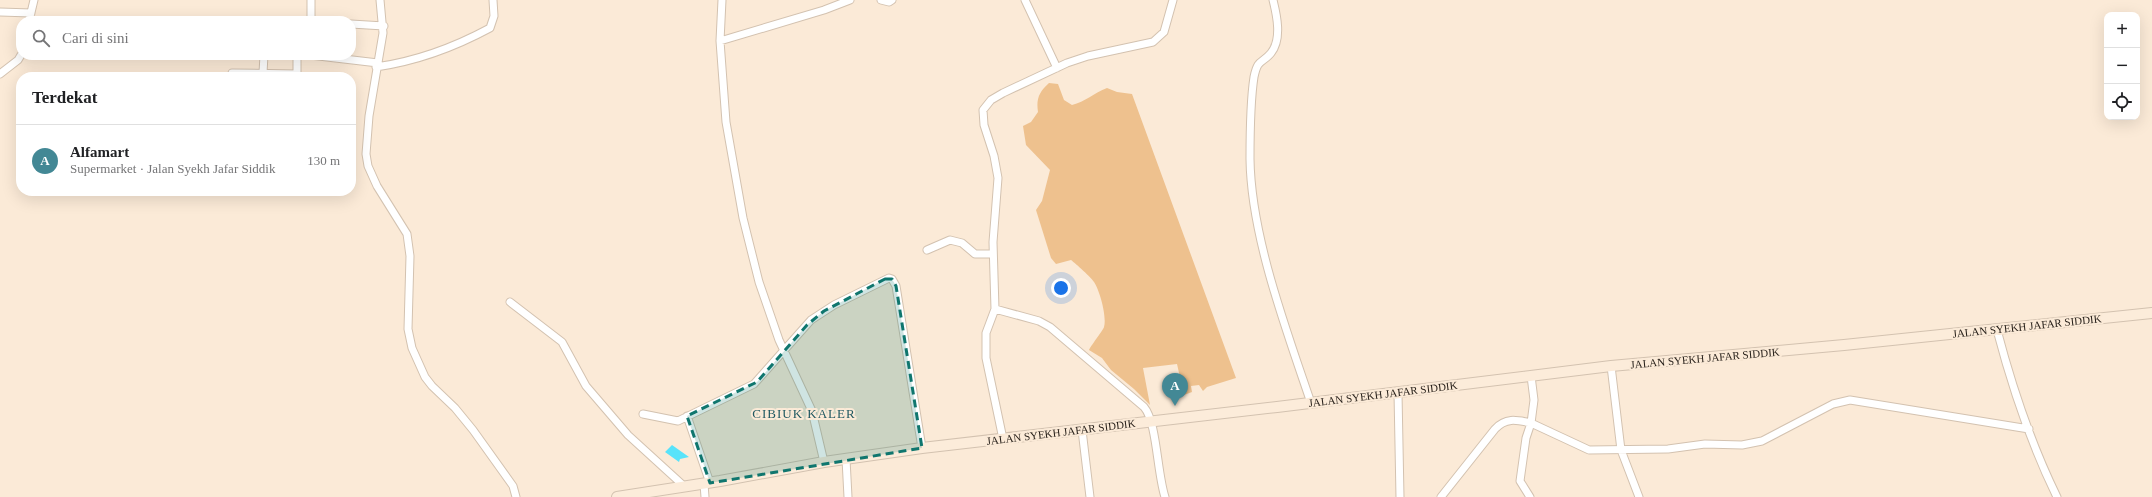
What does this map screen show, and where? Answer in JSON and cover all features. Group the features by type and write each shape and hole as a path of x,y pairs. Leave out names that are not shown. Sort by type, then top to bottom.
{"main road":[{"name":"JALAN SYEKH JAFAR SIDDIK","path":"623,497 824,462 922,448 1398,393 1611,366 1997,330 2152,313"}],"street":[{"path":"30,16 34,0"},
{"path":"311,16 312,0"},
{"path":"380,0 384,26 369,116 366,154 368,166 377,186 407,234 410,256 408,329 412,348 425,377 473,430 513,486 516,497"},
{"path":"344,60 377,65 418,60 436,54 490,28 494,16 494,0"},
{"path":"722,0 720,41 726,122 743,218 759,282 784,350 812,411 824,462"},
{"path":"720,41 824,10 850,0"},
{"path":"881,0 889,2 892,0"},
{"path":"1025,0 1057,68"},
{"path":"1003,439 986,358 986,333 995,309 993,254 998,178 994,156 984,124 983,110 985,105 997,96 1057,68 1088,56 1153,42 1164,32 1173,0"},
{"path":"1273,0 1278,23 1276,42 1271,53 1258,64 1254,76 1251,104 1252,178 1264,251 1281,312 1311,403"},
{"path":"0,12 31,13"},
{"path":"356,24 384,26"},
{"path":"0,74 18,60"},
{"path":"263,72 264,60"},
{"path":"297,60 297,72"},
{"path":"927,250 950,240 962,243 975,254 993,254"},
{"path":"643,414 678,421 758,382 811,320 824,310 885,279 892,279 896,286 922,448"},
{"path":"510,302 562,342 591,391 628,435 684,487"},
{"path":"995,309 1039,321 1050,327 1144,407 1152,421 1158,473 1164,497"},
{"path":"1997,330 2009,375 2029,430 2057,497"},
{"path":"1611,366 1621,450 1638,497"},
{"path":"1530,497 1520,481 1526,438 1531,423 1534,400 1531,376"},
{"path":"1398,393 1400,497"},
{"path":"1441,497 1500,424 1510,420 1531,423 1589,450 1668,449 1705,444 1751,444 1799,423 1833,404 1850,400 2029,430"},
{"path":"687,416 707,483 705,497"},
{"path":"1082,430 1090,497"},
{"path":"846,459 848,497"}],"highlighted area":[{"path":"885,279 892,279 896,286 922,448 710,483 687,416 757,382 807,325 824,311"}],"shaded area":[{"path":"1049,83 1058,84 1064,100 1072,105 1081,102 1107,88 1117,92 1132,94 1236,378 1207,387 1203,391 1199,385 1191,386 1192,392 1184,395 1177,364 1143,368 1150,405 1134,389 1111,370 1102,358 1089,350 1102,331 1105,323 1101,298 1092,280 1071,260 1056,264 1051,258 1036,210 1042,201 1050,170 1026,145 1023,126 1031,122 1038,112 1037,103 1039,96"}],"water":[{"path":"672,445 689,457 680,459 679,462 665,452"}],"place":[{"name":"Alfamart","path":"1175,406"}],"district":[{"name":"CIBIUK KALER","path":"804,413"}]}
